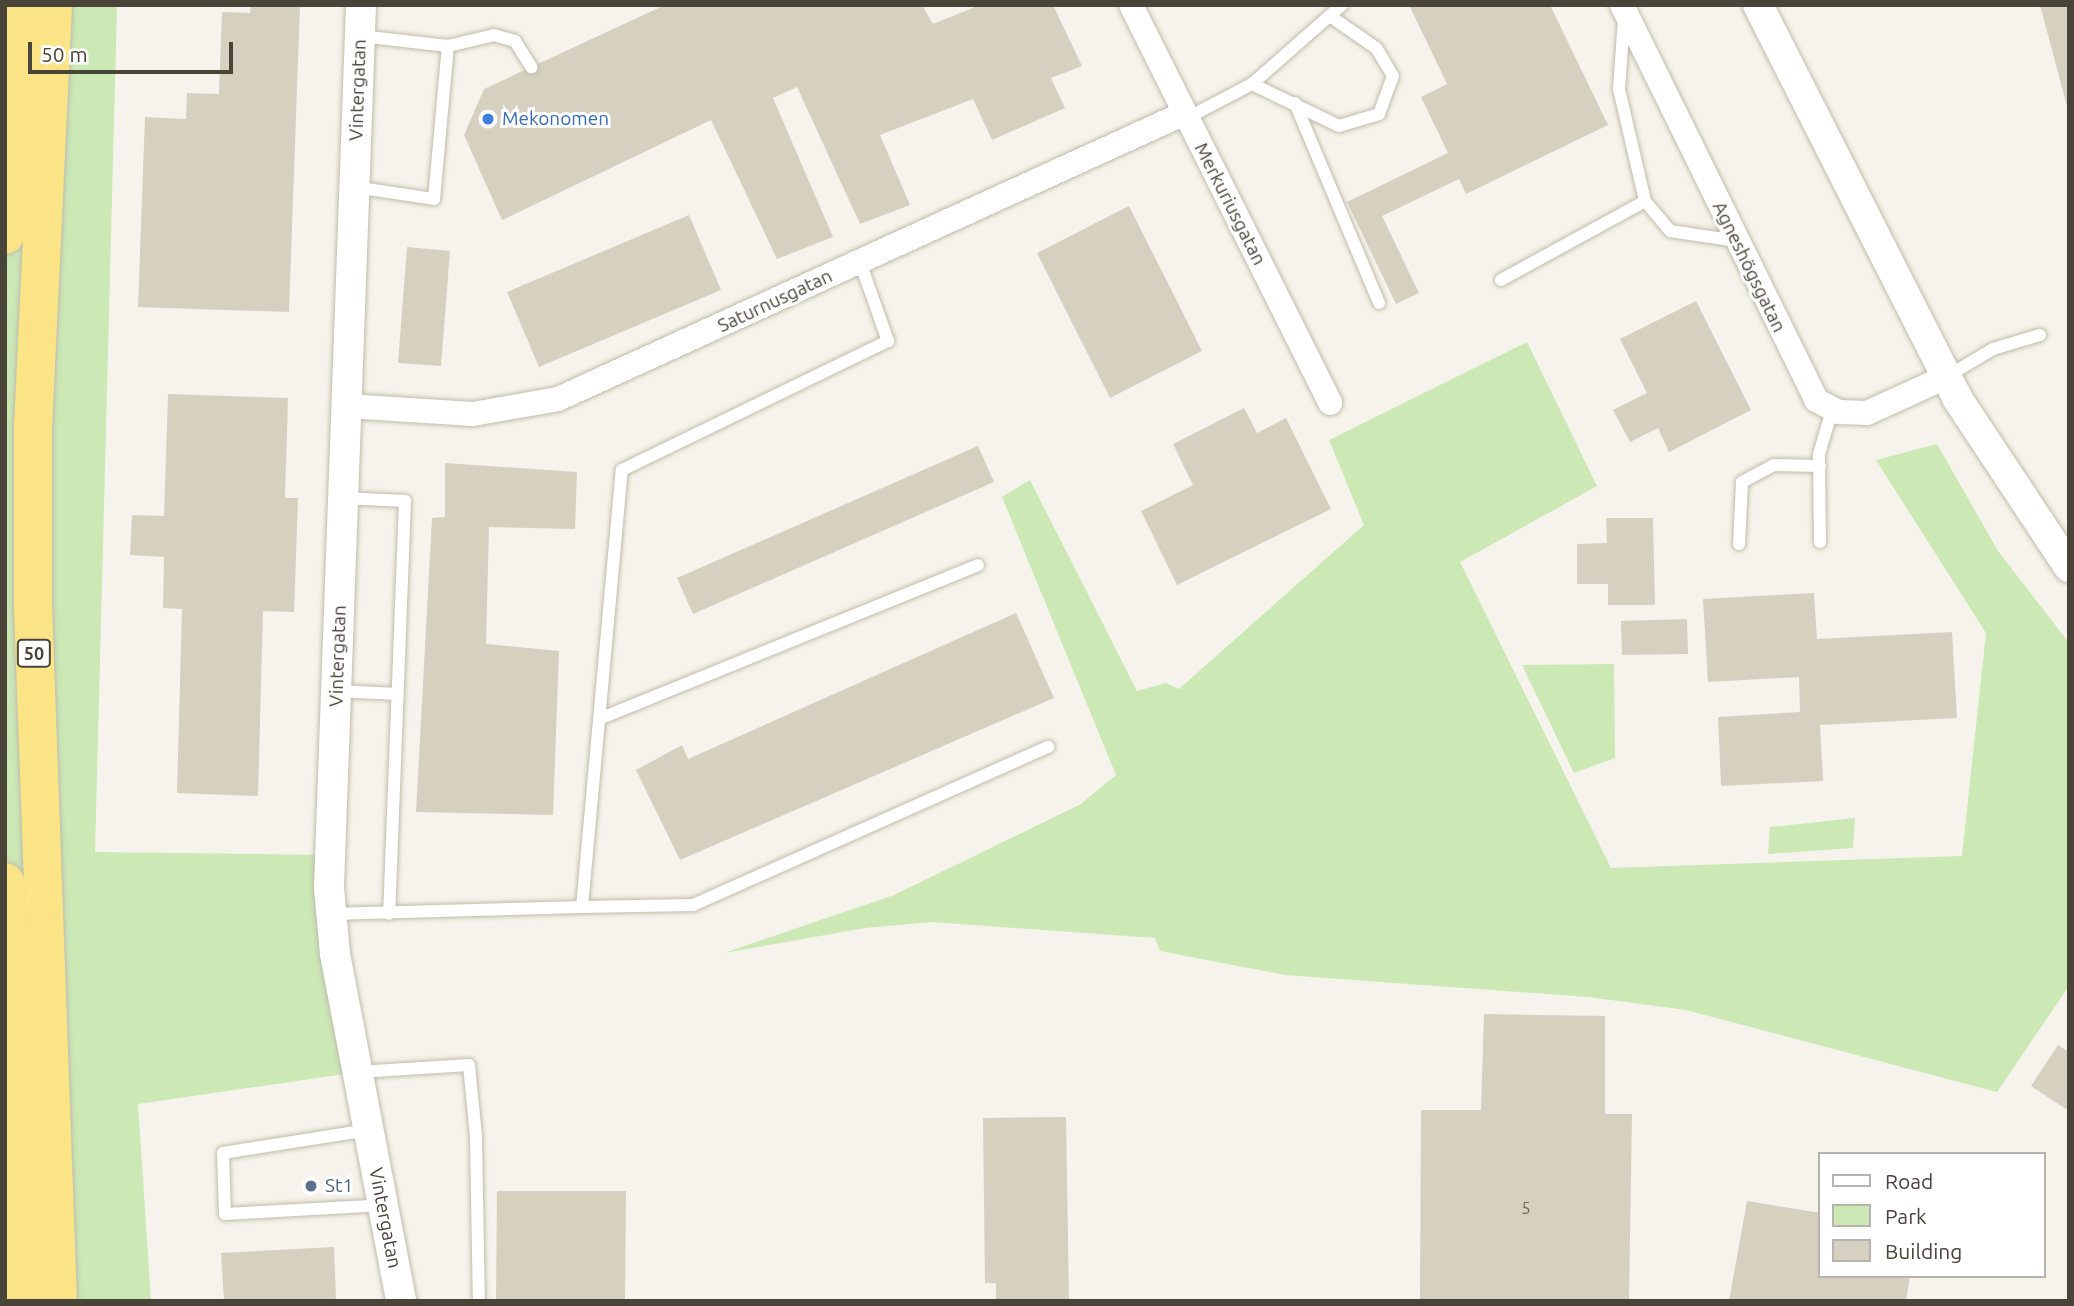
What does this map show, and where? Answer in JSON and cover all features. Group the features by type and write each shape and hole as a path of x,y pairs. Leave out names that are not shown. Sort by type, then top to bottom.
{"highway":[{"path":"5,235 18,5"},
{"name":"50","path":"53,5 33,424 33,606 46,1070 58,1301"},
{"path":"5,882 23,1301"}],"street":[{"name":"Vintergatan","path":"361,5 330,914 401,1301"},
{"name":"Merkuriusgatan","path":"1131,5 1330,403"},
{"path":"1758,5 1967,417 2069,567"},
{"name":"Agneshögsgatan","path":"1623,8 1810,391 1832,410"},
{"name":"Saturnusgatan","path":"347,406 473,414 558,399 1186,116"},
{"path":"1832,410 1851,414 1881,409 1946,377"}],"lane":[{"path":"1186,116 1252,84 1342,5"},
{"path":"1623,8 1619,89 1645,201 1670,231 1737,240"},
{"path":"1252,84 1339,126 1379,114 1393,76 1376,48 1330,16"},
{"path":"360,36 448,46 494,35 516,41 531,67"},
{"path":"354,187 434,199 448,46"},
{"path":"1296,103 1379,303"},
{"path":"1501,280 1645,201"},
{"path":"582,907 622,470 888,341 860,262"},
{"path":"1946,377 1993,349 2040,335"},
{"path":"1820,542 1822,438 1832,410"},
{"path":"1739,544 1742,482 1774,465 1820,466"},
{"path":"343,498 405,501 389,914"},
{"path":"599,719 978,565"},
{"path":"337,691 398,694"},
{"path":"330,914 693,905 1048,747"},
{"path":"358,1072 469,1065 476,1137 479,1301"},
{"path":"368,1130 223,1153 225,1214 383,1205"}],"green space":[{"path":"5,5 117,5 95,852 330,855 358,1072 138,1104 151,1301 5,1301"},
{"path":"1527,342 1597,486 1460,562 1611,868 1962,856 1986,633 1876,460 1937,444 1998,551 2069,643 2069,986 1997,1092 1686,1010 1589,997 1285,975 1160,951 1155,938 932,922 865,928 724,953 894,895 1081,804 1116,775 1002,497 1030,480 1137,691 1166,683 1179,689 1364,525 1329,440"},
{"path":"1614,664 1615,758 1574,773 1522,665"},
{"path":"1855,818 1853,848 1768,854 1770,827"}],"building":[{"path":"251,5 300,5 289,312 138,307 145,117 186,119 187,93 219,94 222,12 250,13"},
{"path":"665,5 922,5 933,24 980,5 1053,5 1082,66 1051,78 1065,108 992,140 973,99 880,135 910,205 860,224 797,87 773,98 833,237 777,259 711,120 502,220 464,135 484,89"},
{"path":"1409,5 1550,5 1608,125 1466,194 1459,179 1382,216 1419,293 1396,304 1347,202 1448,153 1421,97 1447,84"},
{"path":"2040,5 2069,5 2069,110 2068,110"},
{"path":"1129,206 1202,351 1110,398 1037,253"},
{"path":"689,215 721,290 539,367 507,292"},
{"path":"407,247 450,251 441,366 398,363"},
{"path":"1696,301 1751,410 1669,452 1658,428 1630,442 1613,410 1647,393 1620,339"},
{"path":"168,394 288,398 285,498 298,498 294,612 263,611 258,796 177,793 182,609 163,608 164,557 130,555 132,515 164,516"},
{"path":"1244,408 1257,433 1286,418 1331,509 1177,585 1141,511 1193,485 1173,444"},
{"path":"978,446 994,482 693,614 677,578"},
{"path":"445,463 577,472 575,529 489,527 486,644 559,651 553,815 416,812 432,518 445,517"},
{"path":"1606,518 1653,518 1655,605 1608,605 1608,584 1577,584 1577,544 1607,543"},
{"path":"1814,593 1817,639 1952,632 1957,718 1820,725 1823,781 1721,786 1718,717 1800,712 1799,677 1708,682 1703,599"},
{"path":"1016,613 1054,698 680,860 636,770 682,745 688,759"},
{"path":"1687,619 1688,654 1622,655 1621,621"},
{"path":"1484,1014 1605,1016 1605,1114 1632,1114 1629,1301 1420,1301 1421,1110 1481,1110"},
{"path":"2058,1045 2069,1052 2069,1111 2031,1086"},
{"path":"1066,1117 1069,1301 996,1301 996,1283 985,1283 983,1118"},
{"path":"497,1191 626,1191 625,1301 496,1301"},
{"path":"1747,1201 1818,1213 1818,1278 1910,1278 1906,1301 1729,1301"},
{"path":"334,1247 336,1301 224,1301 221,1253"}],"place":[{"name":"Mekonomen","path":"488,119"},
{"name":"St1","path":"311,1186"}]}
